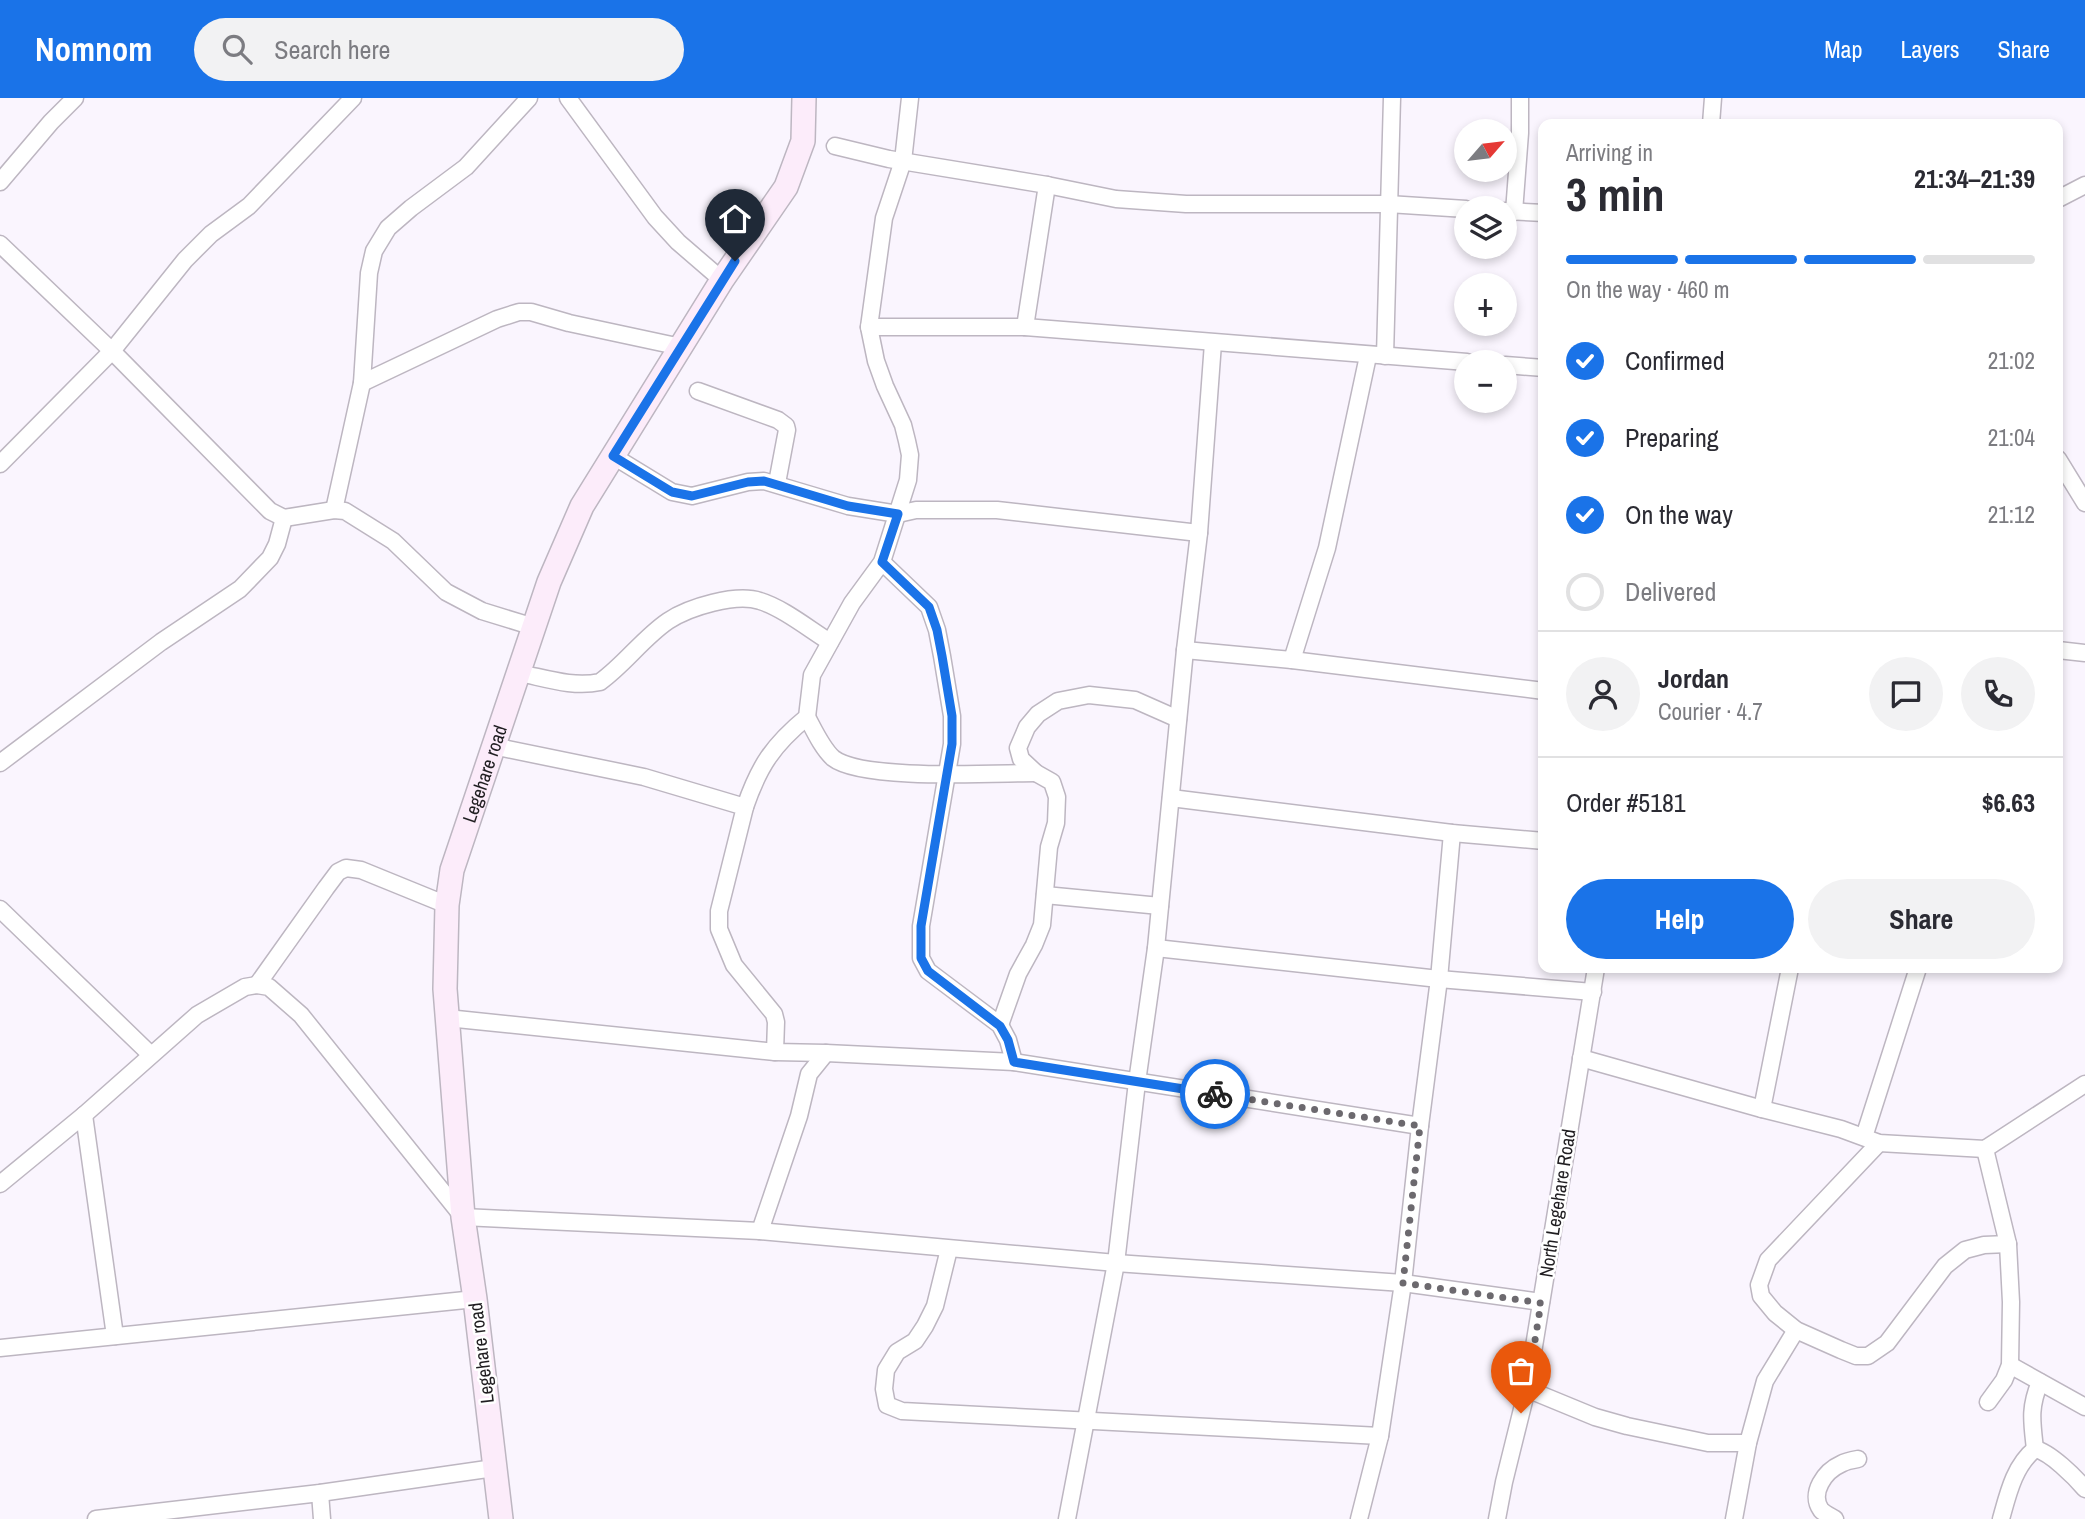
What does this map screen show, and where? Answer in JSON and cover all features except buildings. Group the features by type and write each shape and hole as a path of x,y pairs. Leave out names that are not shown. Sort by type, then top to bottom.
{"main road":[{"name":"Legehare road","path":"501,1519 463,1217 447,1018 447,905 452,870 549,582 582,506 722,280 786,187 803,141 804,98"}],"street":[{"path":"0,182 75,98"},
{"path":"0,464 112,351 185,260 211,234 249,206 354,98"},
{"path":"334,510 362,383 369,273 374,251 388,228 466,167 529,98"},
{"path":"568,98 655,217 678,242 722,280"},
{"path":"910,98 884,218 869,327 876,362 903,425 910,455 908,480 882,562 852,603 812,674 807,717 835,759 866,771 1036,773"},
{"path":"1385,356 1392,98"},
{"path":"1511,196 1520,132 1520,98"},
{"path":"1711,119 1713,98"},
{"path":"835,146 896,160 1116,199 1186,204 1388,204 1454,208"},
{"path":"1025,327 1047,185"},
{"path":"2063,196 2085,185"},
{"path":"1517,212 1538,213"},
{"path":"0,244 112,351 270,511 284,518 334,510 345,511 393,541 446,592 482,611 534,627"},
{"path":"362,383 497,319 519,312 545,314 569,323 681,347"},
{"path":"869,327 1025,327 1454,361"},
{"path":"1067,1519 1116,1263 1156,948 1199,533 1213,343"},
{"path":"1292,660 1328,548 1368,356"},
{"path":"1517,366 1538,368"},
{"path":"698,391 778,420 786,426 777,483"},
{"path":"613,456 672,492 692,496 748,482 764,481 848,506 898,514 916,510 998,510 1199,533"},
{"path":"2063,467 2085,503"},
{"path":"0,763 161,642 240,589 270,558 284,518"},
{"path":"882,562 929,607 937,630 952,716 952,744 921,926 921,958 928,971 1000,1026 1008,1040 1014,1062"},
{"path":"519,673 571,684 600,682 668,621 714,602 760,600 830,642"},
{"path":"1185,650 1292,660 1538,690"},
{"path":"2063,650 2085,653"},
{"path":"1000,1026 1018,974 1042,925 1049,848 1056,823 1057,797 1052,782 1036,773 1021,759 1018,748 1027,727 1038,714 1058,701 1089,695 1135,700 1178,719"},
{"path":"775,1052 774,1014 734,965 719,929 719,911 745,807 754,782 764,762 783,737 807,717"},
{"path":"492,746 644,777 745,807"},
{"path":"1171,798 1538,840"},
{"path":"1359,1519 1380,1436 1403,1283 1439,979 1452,832"},
{"path":"257,985 338,872 346,868 361,870 447,905"},
{"path":"1045,895 1160,906"},
{"path":"0,909 151,1055"},
{"path":"1156,948 1439,979 1593,992"},
{"name":"North Legehare Road","path":"1497,1519 1527,1390 1595,973"},
{"path":"1762,1109 1789,973"},
{"path":"1917,973 1871,1140 1768,1259 1759,1285 1760,1296 1796,1330 1856,1356 1868,1356 1887,1343 1945,1266 1965,1250 1984,1245 2008,1244"},
{"path":"0,1184 197,1016 246,987 257,985 268,987 301,1016 463,1217 760,1231 1116,1263 1403,1283 1541,1303"},
{"path":"447,1018 775,1052 1014,1062 1420,1126"},
{"path":"760,1231 799,1116 809,1074 826,1053"},
{"path":"1581,1058 1841,1129 1871,1140 1985,1149 2083,1090"},
{"path":"84,1115 115,1336"},
{"path":"1985,1149 2008,1244 2011,1302 2010,1365 2004,1380 1988,1402"},
{"path":"949,1249 935,1306 925,1326 915,1341 897,1352 886,1370 884,1389 887,1405 902,1412 1380,1436"},
{"path":"0,1348 475,1299"},
{"path":"1734,1519 1748,1443 1765,1381 1796,1330"},
{"path":"2010,1365 2085,1407"},
{"path":"2001,1519 2019,1468 2035,1449 2031,1415 2033,1399 2040,1382"},
{"path":"1527,1390 1595,1417 1627,1426 1708,1443 1748,1443"},
{"path":"2035,1449 2052,1458 2085,1489"},
{"path":"1835,1519 1823,1513 1819,1506 1819,1484 1832,1469 1858,1459"},
{"path":"96,1519 126,1518 494,1468"},
{"path":"320,1493 322,1519"}],"way so far":[{"path":"1215,1094 1420,1126 1403,1283 1541,1303 1521,1413"}],"route":[{"path":"735,261 613,456 672,492 692,496 717,492 748,482 764,481 848,506 898,514 882,562 929,607 937,630 952,716 952,744 921,926 921,958 928,971 1000,1026 1008,1040 1014,1062 1215,1094"}]}
